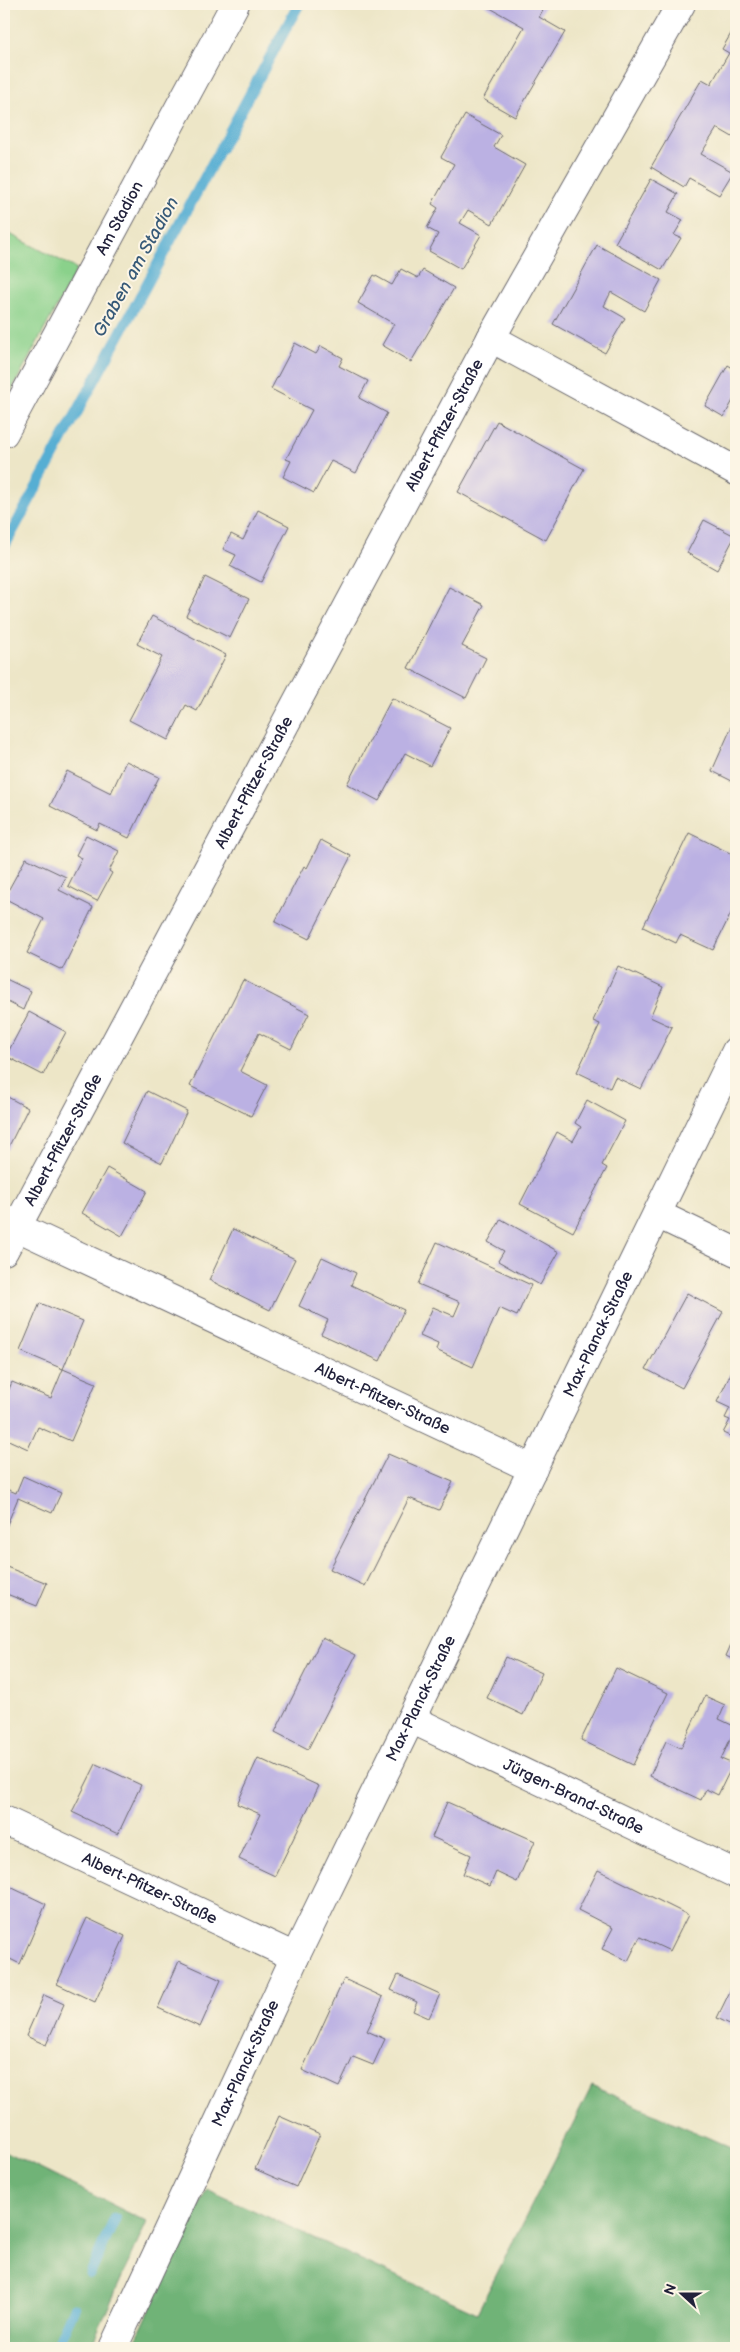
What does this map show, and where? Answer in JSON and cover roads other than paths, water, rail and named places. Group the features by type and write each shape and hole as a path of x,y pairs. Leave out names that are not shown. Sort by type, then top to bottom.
{"street":[{"name":"Am Stadion","path":"4,433 235,4"},
{"name":"Albert-Pfitzer-Straße","path":"4,1251 15,1226 491,338 681,4"},
{"path":"491,338 736,471"},
{"name":"Max-Planck-Straße","path":"113,2348 295,1957 736,1051"},
{"path":"657,1214 736,1252"},
{"name":"Albert-Pfitzer-Straße","path":"15,1226 533,1469"},
{"name":"Jürgen-Brand-Straße","path":"411,1719 736,1874"},
{"name":"Albert-Pfitzer-Straße","path":"4,1820 295,1957"}],"waterway":[{"name":"Graben am Stadion","path":"4,547 299,4"},
{"path":"90,2273 115,2219"},
{"path":"56,2348 74,2308"}]}
